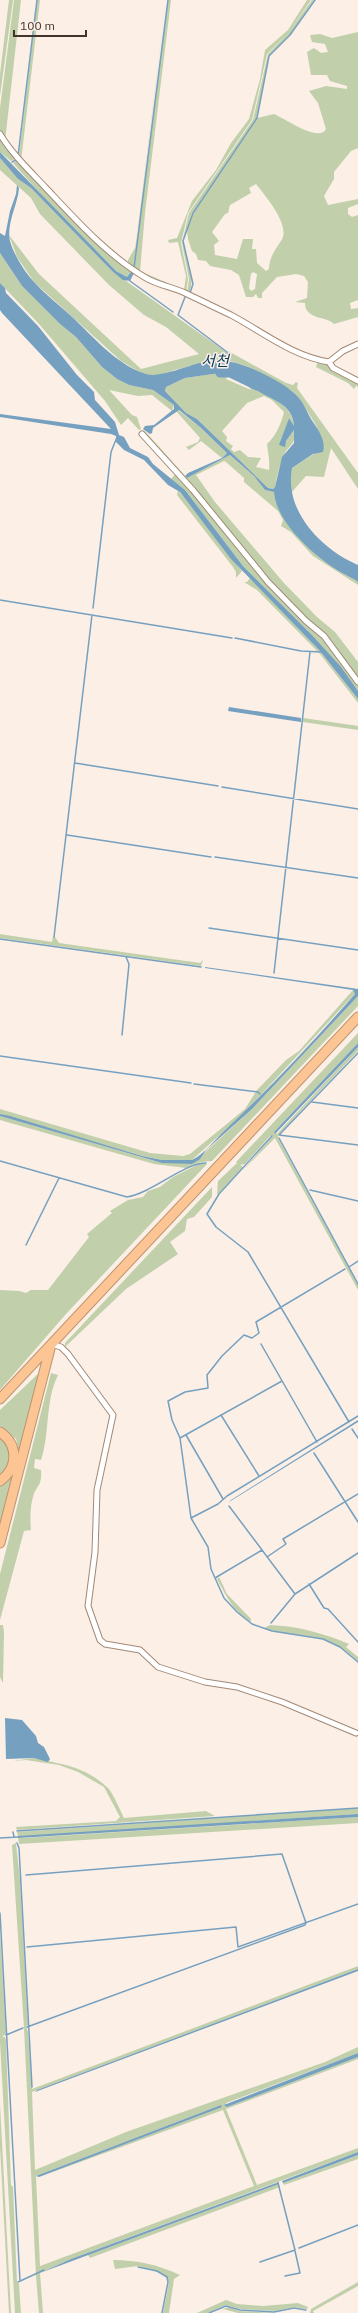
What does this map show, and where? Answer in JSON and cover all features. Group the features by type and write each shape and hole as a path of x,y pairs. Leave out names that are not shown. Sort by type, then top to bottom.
{"highway":[{"path":"0,1399 358,1017"},
{"path":"0,1543 51,1344"},
{"path":"0,1432 12,1445 14,1457 11,1470 0,1481"}],"street":[{"path":"0,134 14,155 80,224 109,252 138,273 162,286 184,293 231,315 274,341 317,360 329,362 333,368 358,381"},
{"path":"329,362 343,350 358,344"},
{"path":"142,434 193,490 268,582 306,621 324,636 358,682"},
{"path":"51,1344 61,1347 68,1354 113,1415 97,1490 95,1552 88,1606 100,1640 105,1644 140,1650 158,1667 205,1682 237,1687 282,1702 356,1733"}],"green space":[{"path":"9,0 13,0 0,96 0,74"},
{"path":"14,0 21,0 5,141 0,133 0,108"},
{"path":"37,0 40,0 21,161 19,156"},
{"path":"166,0 141,207 137,232"},
{"path":"168,0 171,0 145,213 140,271 184,290 186,276 178,242 169,243 168,240 177,238 192,201 216,170 231,143 249,119 260,79 265,50 288,30 307,0 311,0 288,33 267,54 252,120 188,213 181,243 188,279 186,293 147,278 128,265 128,260 135,248 137,232 133,268"},
{"path":"312,0 314,0 290,35 269,56 257,118 192,213 183,241 192,279 190,293 187,293 189,279 182,243 189,213 253,120 268,54 288,33"},
{"path":"358,32 358,148 351,151 334,172 334,179 324,196 328,205 358,199 358,204 348,208 348,214 352,217 358,215 358,300 350,303 351,309 358,308 358,317 334,324 331,321 312,315 306,308 305,303 295,302 307,298 308,282 304,276 296,274 277,277 262,293 262,298 258,298 256,294 253,297 246,297 239,275 231,270 210,266 206,261 198,260 196,254 192,251 187,230 193,213 257,118 274,114 309,131 322,133 326,129 318,103 309,91 326,86 347,89 347,86 330,81 327,75 311,75 307,52 314,48 321,53 328,52 325,44 312,42 310,35 320,34 332,38","holes":["256,184 271,203 283,227 281,241 271,258 269,269 266,271 257,263 256,249 252,249 253,239 243,239 237,259 215,255 214,245 219,241 212,232 225,214 228,213 230,205 251,193 249,188","253,272 257,274 255,289 251,291 249,288 251,274"]},
{"path":"0,137 16,158 11,161 0,152"},
{"path":"0,158 18,179 31,188 112,271 226,352 228,361 216,360 174,370 162,375 147,375 121,361 34,282 17,257 9,235 39,274 141,369 199,354 166,327 144,315 109,285 40,214 31,198 0,170"},
{"path":"18,160 108,253 131,272 127,277 116,271 54,209 13,163"},
{"path":"0,253 22,286 60,324 76,337 102,367 117,379 129,385 153,390 174,405 172,411 152,395 138,396 109,390 132,415 137,417 141,429 139,430 128,418 121,425 105,401 39,324 0,283"},
{"path":"228,351 286,383 293,385 296,382 298,383 297,388 358,473 358,489 331,448 324,477 306,476 291,493 289,484 292,468 317,452 317,427 300,399 290,390 246,366 230,361"},
{"path":"318,361 358,383 358,387 356,386 354,389 348,383 316,367"},
{"path":"229,373 241,376 255,388 281,404 290,413 294,427 289,418 283,435 286,441 294,430 295,439 285,452 279,467 275,487 273,489 268,488 197,419 186,413 165,391 166,387 185,378","holes":["227,375 244,380 251,390 226,379","264,396 272,400 284,412 278,430 267,444 269,470 256,467 261,458 248,457 240,450 234,452 231,449 233,446 226,441 227,437 222,431 247,403"]},
{"path":"178,410 200,427 227,453 222,458 201,441 189,450 186,447 198,442 200,438 176,411"},
{"path":"144,430 187,478 230,455 254,476 265,490 274,492 276,503 282,515 299,538 310,549 332,567 358,582 358,585 313,556 291,532 281,526 283,520 278,511 244,482 244,478 226,462 224,461 196,475 215,502 284,583 317,617 335,632 358,662 358,681 325,634 307,620 269,581 142,432"},
{"path":"176,473 267,583 323,636 358,685 358,691 311,634 243,566 185,490 171,479"},
{"path":"178,490 242,571 236,578 236,572 233,567 177,495"},
{"path":"250,578 320,651 358,699 358,703 320,654 257,590 244,582 247,582"},
{"path":"303,718 358,726 358,730 303,722"},
{"path":"0,934 52,942 53,936 59,943 200,963 203,960 201,966 0,938"},
{"path":"353,990 355,994 244,1113 192,1160 162,1160 142,1156 0,1114 0,1109 150,1153 183,1156 190,1154 245,1109 257,1090 286,1060 299,1051"},
{"path":"358,996 358,1006 212,1161 201,1162 186,1168 154,1164 0,1120 0,1116 155,1161 192,1164 252,1109"},
{"path":"358,1033 358,1043 274,1132 277,1134 358,1047 358,1051 278,1135 278,1138 358,1285 358,1290 275,1138 243,1170 273,1136 270,1136 245,1164 240,1165 243,1167 217,1195 218,1181 237,1163 236,1162"},
{"path":"201,1163 207,1164 66,1314 0,1390 0,1290 26,1293 31,1290 48,1290 89,1237 87,1234 112,1213 110,1211 128,1200 143,1197 148,1191 160,1187 173,1177"},
{"path":"212,1187 212,1197 194,1217 187,1219 185,1231 170,1242 178,1254 126,1289 65,1347 65,1343"},
{"path":"41,1371 20,1455 16,1439 0,1426 0,1410"},
{"path":"51,1373 58,1375 51,1395 46,1439 41,1460 35,1459 34,1468 41,1470 41,1476 40,1483 32,1501 30,1513 31,1530 24,1531 0,1620 0,1574"},
{"path":"0,1434 5,1437 13,1460 0,1479"},
{"path":"14,1475 0,1535 0,1486"},
{"path":"219,1577 227,1594 251,1619 251,1622 239,1613 231,1603 217,1579"},
{"path":"0,1625 3,1625 4,1632 3,1683 0,1677"},
{"path":"270,1625 310,1631 349,1644 346,1647 358,1657 358,1661 334,1643 323,1639 278,1632 264,1628"},
{"path":"34,1758 81,1770 99,1780 110,1790 124,1818 206,1811 215,1816 17,1830 16,1827 116,1821 120,1817 104,1787 78,1772 59,1765 26,1760 13,1761"},
{"path":"358,1808 358,1814 23,1837 18,1836 17,1832"},
{"path":"358,1817 358,1823 19,1844 18,1838 23,1838"},
{"path":"16,1843 20,1880 28,2025 26,2026 28,2032 32,2089 358,1966 358,1969 32,2092 35,2170 126,2132 325,2062 358,2047 358,2053 226,2103 227,2107 358,2057 358,2059 226,2109 257,2185 358,2148 358,2152 71,2259 40,2273 43,2313 39,2313 36,2276 24,2028 12,1845","holes":["221,2105 221,2107 39,2177 223,2110 254,2186 40,2266 36,2176"]},
{"path":"0,1930 6,2034 2,2037 5,2037 6,2040 11,2185 13,2187 17,2282 19,2284 21,2313 15,2313 0,2042"},
{"path":"0,2104 11,2313 9,2313 0,2147"},
{"path":"358,2155 358,2159 284,2185 283,2183"},
{"path":"279,2184 280,2187 90,2258 88,2255"},
{"path":"113,2260 148,2264 164,2268 180,2275 174,2279 169,2313 163,2313 169,2282 164,2274 138,2266 115,2269"},
{"path":"358,2282 358,2286 313,2311 314,2313 310,2313 311,2309"},
{"path":"226,2300 237,2304 263,2306 298,2303 308,2307 307,2309 294,2307 275,2311 240,2309 226,2305 207,2313 197,2313"},
{"path":"229,2307 239,2311 274,2313 238,2313 223,2309"}],"water":[{"path":"0,152 116,271 127,277 131,272 134,273 130,281 123,280 112,271 31,188 18,179 0,158"},
{"path":"17,185 19,188 9,234 14,252 20,263 30,278 47,295 115,357 135,370 152,375 169,372 208,361 216,360 236,363 272,378 292,391 299,398 320,433 324,448 323,452 313,454 292,468 291,484 294,499 308,527 319,539 344,558 358,565 358,582 342,573 310,549 299,538 282,516 276,504 274,492 265,490 254,476 230,455 187,478 185,476 188,473 222,458 227,453 200,427 179,410 153,428 152,433 150,434 143,429 145,426 154,425 174,409 174,405 153,390 129,385 117,379 102,367 76,337 60,324 22,286 0,253 0,233 5,236 10,211 16,194","holes":["226,373 240,376 255,389 280,403 290,412 293,418 294,426 289,418 279,445 285,447 286,441 294,430 294,443 282,457 275,487 273,489 268,488 197,419 186,413 165,391 166,387 185,378"]},
{"path":"0,283 5,288 6,293 38,326 77,375 94,392 95,400 115,422 119,435 124,437 130,448 148,457 153,464 185,490 243,566 311,634 341,667 358,691 358,699 320,651 231,559 180,492 168,485 144,460 124,450 116,442 116,436 0,417 0,414 111,429 2,313 0,310"},
{"path":"229,707 301,718 301,722 228,711"},
{"path":"205,967 358,989 358,996 252,1109 206,1150 200,1159 192,1164 162,1163 0,1116 0,1114 10,1116 142,1156 162,1160 192,1160 204,1151 274,1082 355,994 353,990"},
{"path":"358,1043 358,1047 275,1134 274,1132"},
{"path":"358,1420 358,1422 229,1502 231,1500"},
{"path":"5,1718 22,1720 36,1736 38,1743 44,1747 50,1759 48,1762 34,1758 6,1759"},
{"path":"358,1814 358,1817 18,1838 18,1836"},
{"path":"358,1969 358,1971 35,2092 37,2090"},
{"path":"358,2053 358,2057 227,2107 224,2105"},
{"path":"221,2105 222,2107 39,2177 36,2176"},
{"path":"358,2152 358,2155 283,2183 282,2181"},
{"path":"279,2182 279,2184 40,2273 71,2259"}],"waterway":[{"path":"18,156 37,0"},
{"path":"134,268 168,0"},
{"path":"190,293 193,284 183,241 193,213 257,118 269,56 290,35 315,0"},
{"path":"12,162 16,160"},
{"path":"130,281 173,312"},
{"path":"185,297 178,315 227,352 229,361"},
{"name":"서천","path":"220,373 230,373 257,386"},
{"path":"93,608 111,452 117,437"},
{"path":"0,600 232,638"},
{"path":"54,937 92,615"},
{"path":"235,638 301,651 321,652"},
{"path":"274,973 310,652"},
{"path":"75,763 218,786"},
{"path":"222,787 358,809"},
{"path":"67,835 211,857"},
{"path":"215,857 358,878"},
{"path":"209,928 358,950"},
{"path":"0,939 201,967"},
{"path":"122,1035 129,964 126,957"},
{"path":"279,1135 358,1053"},
{"path":"0,1056 191,1083"},
{"path":"194,1084 258,1092 260,1094"},
{"path":"312,1102 358,1108"},
{"path":"279,1135 358,1145"},
{"path":"272,1136 219,1194 207,1214 216,1227 248,1252 349,1422"},
{"path":"279,1138 358,1284"},
{"path":"0,1161 127,1197 147,1190 197,1164 206,1163"},
{"path":"26,1245 59,1178"},
{"path":"310,1190 358,1201"},
{"path":"349,1267 358,1261"},
{"path":"345,1269 256,1322 259,1333 252,1338 244,1335 222,1356 207,1375 208,1388 185,1392 168,1401 172,1420 180,1438 191,1518 208,1547 211,1569 224,1598 237,1612 252,1624 272,1631 323,1639 340,1647 358,1662"},
{"path":"261,1344 317,1442"},
{"path":"180,1438 282,1381"},
{"path":"221,1415 259,1476"},
{"path":"191,1518 218,1504 227,1496 358,1416"},
{"path":"352,1429 358,1438"},
{"path":"186,1435 223,1499"},
{"path":"314,1453 358,1522"},
{"path":"267,1557 286,1544 283,1539 358,1494"},
{"path":"229,1506 295,1594"},
{"path":"215,1578 262,1550"},
{"path":"271,1623 295,1594 358,1553"},
{"path":"309,1584 324,1608 328,1609 358,1642"},
{"path":"17,1831 358,1808"},
{"path":"13,1832 14,1837"},
{"path":"0,1838 18,1837"},
{"path":"17,1843 19,1848 32,2087"},
{"path":"26,1875 282,1854 306,1923 305,1925 27,2027"},
{"path":"27,1947 236,1927 238,1947 358,1904"},
{"path":"0,1913 20,2281"},
{"path":"6,2035 23,2028"},
{"path":"260,2262 295,2250 278,2183"},
{"path":"299,2248 358,2225"},
{"path":"285,2276 300,2273 295,2251"},
{"path":"138,2267 157,2271 167,2277 168,2282 162,2313"},
{"path":"18,2282 44,2270"},
{"path":"209,2313 226,2306 240,2310 274,2312 294,2308 306,2310"}]}
